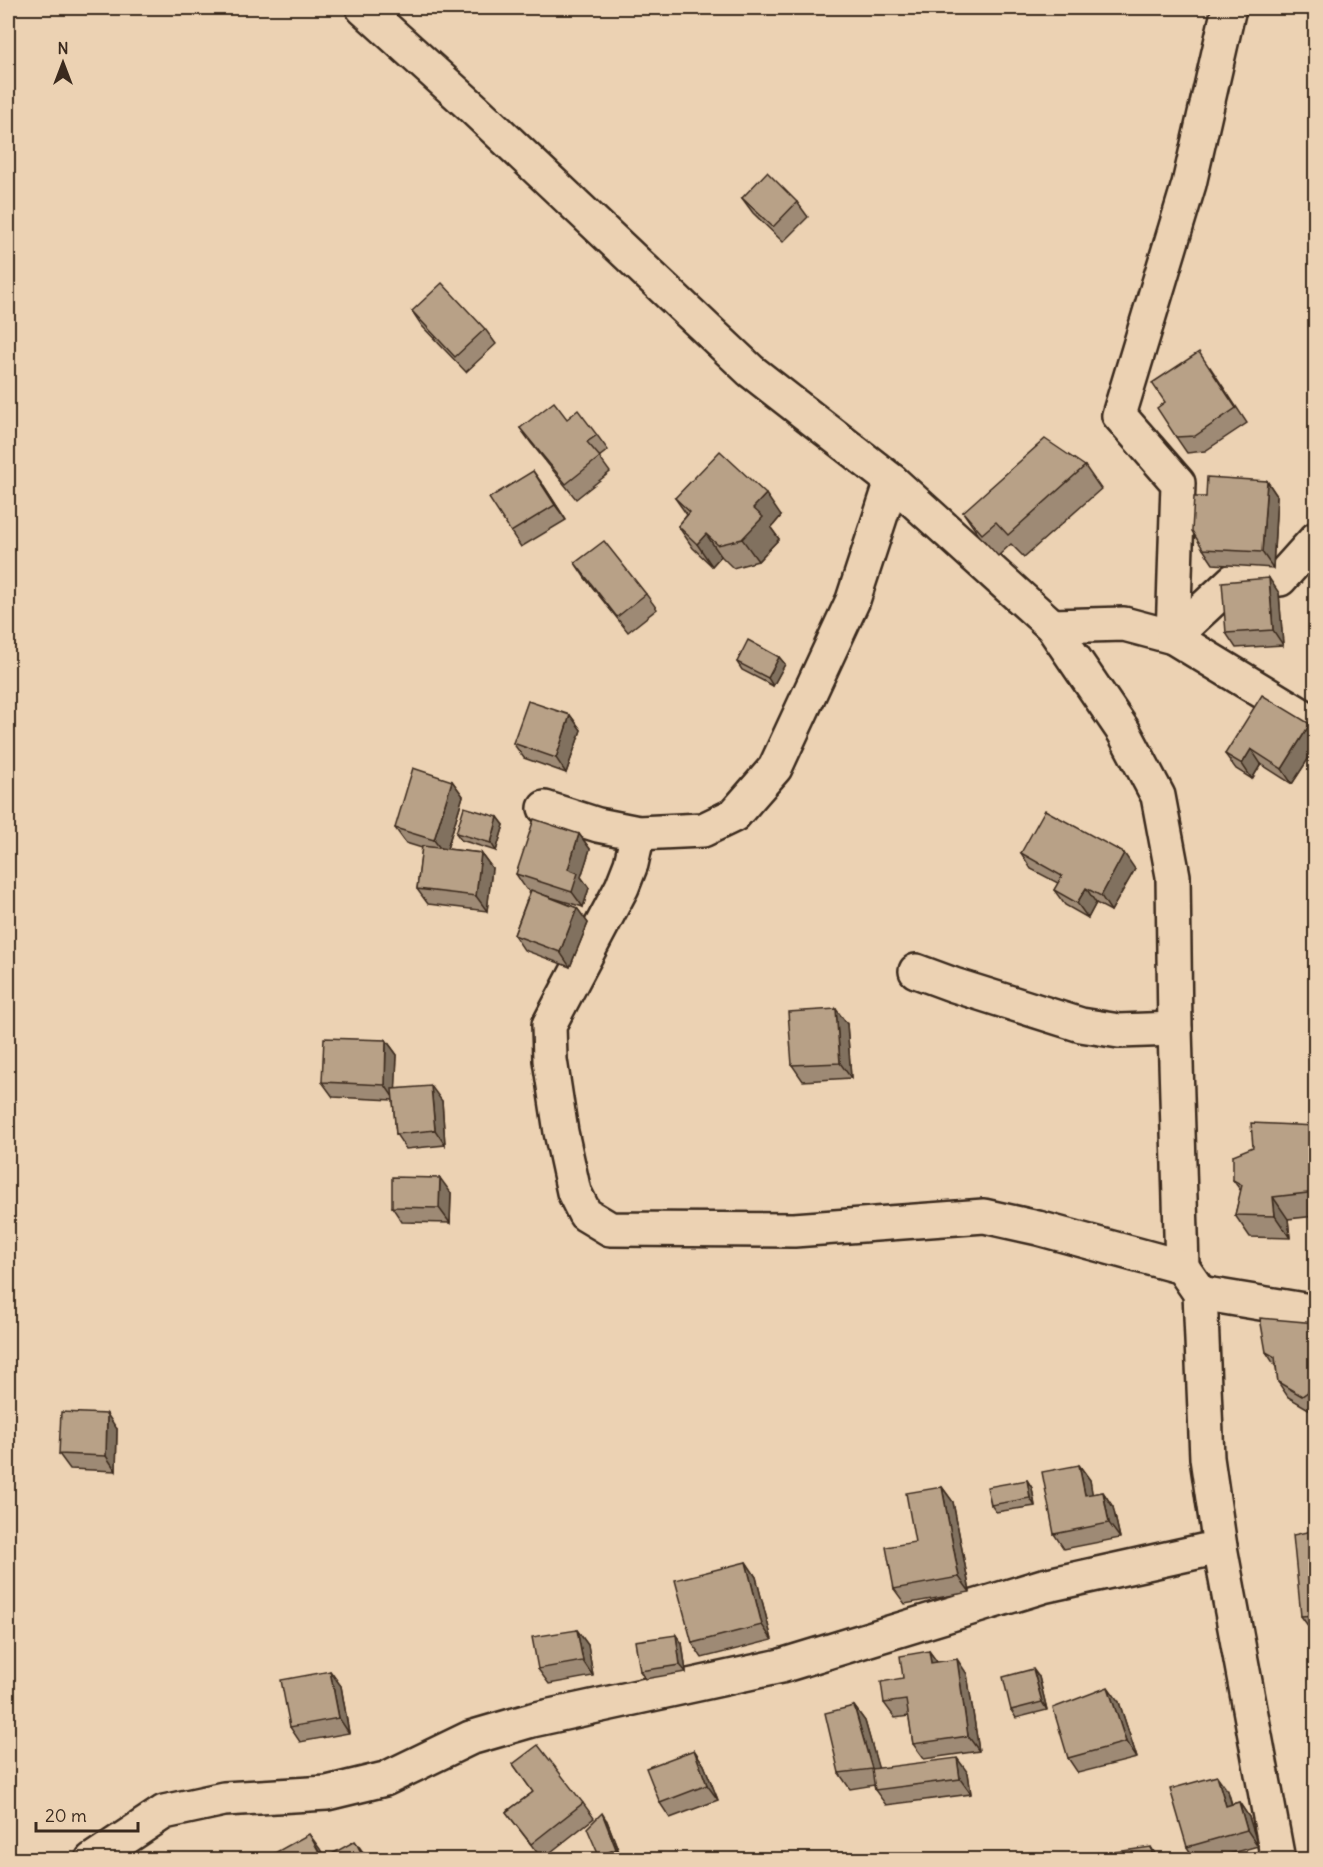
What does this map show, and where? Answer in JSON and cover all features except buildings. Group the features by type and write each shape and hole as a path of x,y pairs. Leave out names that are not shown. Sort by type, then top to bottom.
{"street":[{"path":"363,8 472,107 751,371 892,481 1052,626 1124,732 1158,796 1173,876 1175,1029 1191,1280 1207,1458 1220,1547 1278,1860"},
{"path":"1173,637 1178,483 1119,415 1189,184 1229,8"},
{"path":"545,808 598,825 638,833 703,830 734,815 775,768 853,600 892,481"},
{"path":"1173,637 1233,581 1281,579 1316,539"},
{"path":"1052,626 1124,624 1173,637 1316,724"},
{"path":"638,833 631,864 622,887 549,1025 550,1060 561,1132 574,1192 585,1214 610,1229 725,1230 794,1230 984,1216 1038,1228 1191,1280 1316,1312"},
{"path":"916,971 1080,1025 1119,1031 1175,1029"},
{"path":"92,1860 165,1812 224,1799 327,1792 385,1779 470,1738 532,1720 781,1666 1042,1586 1220,1547"}]}
